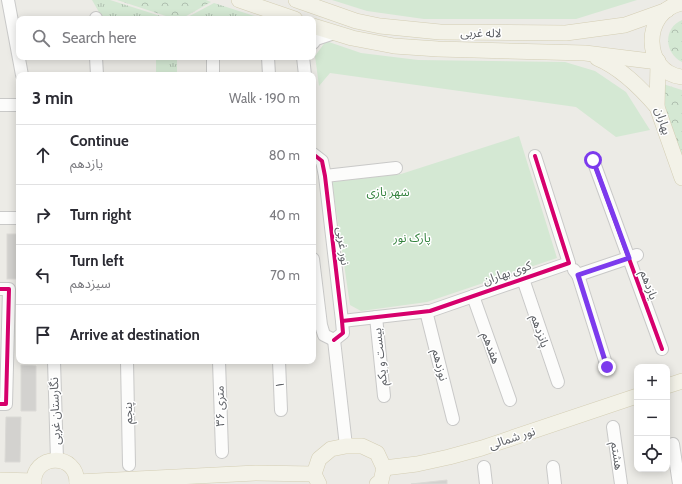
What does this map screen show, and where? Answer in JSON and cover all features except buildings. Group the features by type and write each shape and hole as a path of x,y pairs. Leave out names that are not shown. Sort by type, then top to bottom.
{"main road":[{"path":"239,0 282,16"},
{"name":"لاله غربی","path":"296,0 356,21 380,26 440,32 566,33 625,25 678,4"},
{"path":"678,4 659,18 653,28 651,40 653,52 658,62 668,72 682,77"},
{"name":"لاله غربی","path":"316,27 352,38 394,46 438,49 584,53 658,62"},
{"path":"584,53 601,60 629,77 643,90 657,107"},
{"name":"بهاران","path":"658,62 657,107 682,178"},
{"path":"670,385 682,381"},
{"name":"نور شمالی","path":"384,468 417,464 482,448 634,397"},
{"path":"0,480 34,482 35,474 44,464 57,460 63,461 69,465 77,476 77,483 256,472 316,479 319,459 331,450 346,446 362,446 377,453 384,468 381,481 377,484"}],"street":[{"path":"8,0 16,43"},
{"path":"316,39 334,33"},
{"path":"19,60 21,72"},
{"path":"96,60 97,72"},
{"path":"213,60 213,72"},
{"path":"268,60 269,72"},
{"path":"303,60 305,72"},
{"path":"0,104 16,105"},
{"name":"نور غربی","path":"316,156 322,161 342,321 343,333 334,340"},
{"path":"536,156 569,263 578,275 607,367"},
{"name":"یازدهم","path":"593,160 633,257 662,349"},
{"path":"324,176 396,168"},
{"path":"0,218 16,218"},
{"path":"578,275 633,257"},
{"name":"کوی بهاران","path":"342,321 426,311 569,263"},
{"name":"پانزدهم","path":"522,279 558,382"},
{"path":"0,288 9,289 6,404 0,404"},
{"name":"هفدهم","path":"473,296 510,400"},
{"path":"316,309 317,326 324,335 334,340 346,446"},
{"name":"نوزدهم","path":"426,311 453,418"},
{"name":"بیست و یکم","path":"376,317 384,396"},
{"name":"نگارستان غربی","path":"54,364 57,460"},
{"name":"پنجم","path":"127,364 130,465"},
{"name":"۳۶ متری","path":"219,364 222,452"},
{"name":"۱","path":"280,364 281,410"},
{"name":"هشتم","path":"612,427 621,484"},
{"path":"673,444 679,484"},
{"path":"484,467 486,484"},
{"path":"553,467 555,484"}],"green space":[{"path":"92,0 110,0 161,16 101,16"},
{"path":"117,0 206,0 211,2 186,16 166,16"},
{"path":"332,0 637,0 576,19 424,19 367,11"},
{"path":"214,3 255,16 190,16"},
{"path":"682,20 682,62 672,53 668,41 671,29"},
{"path":"326,41 361,53 418,60 565,62 595,71 626,92 650,130 616,137 576,107 330,73 319,86 316,55"},
{"path":"156,60 177,60 177,72 156,72"},
{"path":"663,84 682,90 682,165 663,105"},
{"name":"پارک نور","path":"519,136 557,258 427,302 361,311 350,305 332,182 401,174"}],"cycle path":[{"path":"316,156 322,161 325,176 342,321 343,333 334,340"},
{"path":"342,321 430,311 569,263 535,156"},
{"path":"593,160 662,349"},
{"path":"0,289 9,289 6,404 0,404"}],"route":[{"path":"593,160 629,258 578,275 607,367"}],"park label":[{"name":"شهر بازی","path":"388,192"}]}
